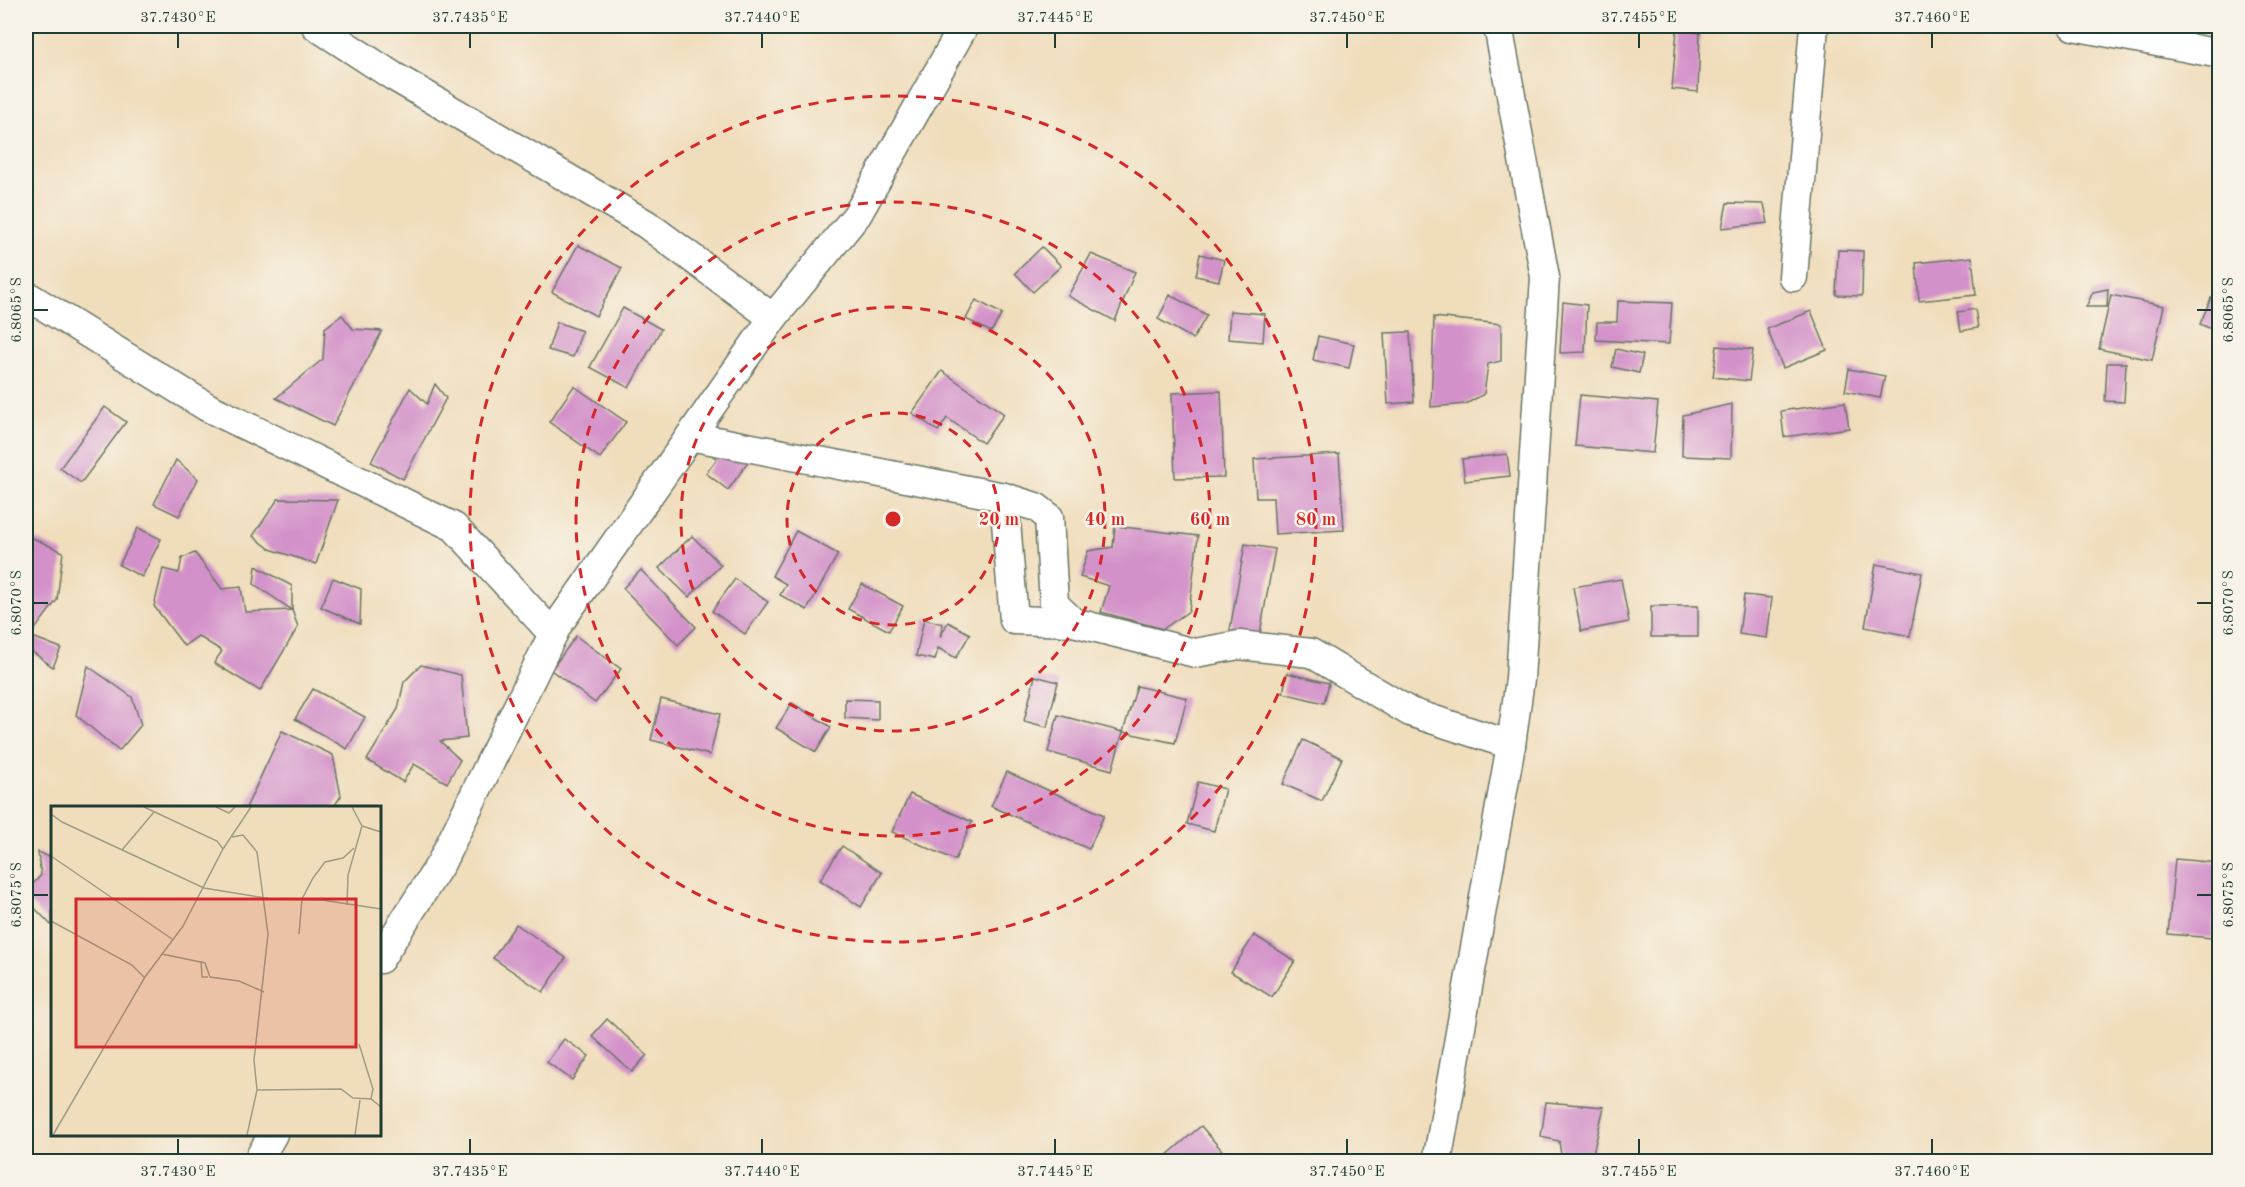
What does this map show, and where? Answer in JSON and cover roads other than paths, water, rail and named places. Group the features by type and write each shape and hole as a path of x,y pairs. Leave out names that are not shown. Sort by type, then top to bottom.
{"street":[{"path":"316,26 393,76 646,224 773,318"},
{"path":"381,957 441,863 553,634 773,318 856,215 964,26"},
{"path":"1437,1161 1511,745 1520,679 1545,277 1498,26"},
{"path":"1793,277 1814,26"},
{"path":"2073,26 2176,36 2220,54"},
{"path":"26,295 207,407 454,526 553,634"},
{"path":"690,436 1004,497 1036,507 1049,517 1054,604 1073,622"},
{"path":"1004,497 1014,620 1073,622 1195,653 1239,645 1311,653 1410,712 1511,745"},
{"path":"257,1161 272,1136"}]}
